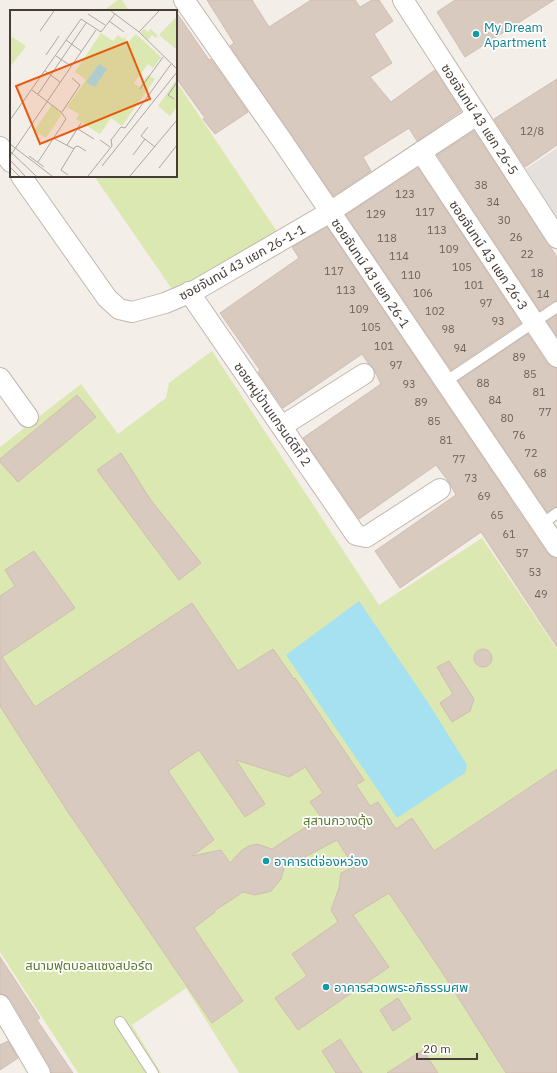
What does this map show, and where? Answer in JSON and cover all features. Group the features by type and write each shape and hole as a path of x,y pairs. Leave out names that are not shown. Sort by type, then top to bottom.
{"street":[{"name":"ซอยจันทน์ 43 แยก 26-1","path":"184,0 445,382 549,518 557,546"},
{"name":"ซอยจันทน์ 43 แยก 26-5","path":"403,0 557,238"},
{"name":"ซอยจันทน์ 43 แยก 26-1-1","path":"22,177 107,298 119,309 132,312 143,311 189,292 330,212 478,115"},
{"path":"0,147 10,161"},
{"name":"ซอยจันทน์ 43 แยก 26-3","path":"421,152 557,357"},
{"name":"ซอยหมู่บ้านแกรนด์ดิที้ 2","path":"189,292 356,535 366,537 440,489"},
{"path":"282,426 364,374"},
{"path":"0,378 28,417"},
{"path":"0,1005 40,1073"}],"lane":[{"path":"445,382 557,307"},
{"path":"120,1022 153,1073"}],"shaded area":[{"path":"557,148 557,219 526,169"}],"green space":[{"path":"118,0 122,0 128,10 104,10"},
{"path":"177,82 278,233 174,292 95,177 177,177"},
{"name":"สุสานกวางตุ้ง","path":"212,351 379,605 482,538 557,649 557,1073 239,1073 186,988 132,1025 161,1073 78,1073 0,952 0,447 81,384 118,434 166,398 169,383"}],"water":[{"path":"359,601 427,701 467,765 465,773 397,818 286,655"}],"building":[{"path":"207,0 252,0 269,27 311,0 355,0 360,7 372,0 379,0 393,21 374,34 392,63 370,77 391,102 435,70 461,111 417,141 409,128 363,157 371,171 333,196 230,46 234,43"},
{"name":"My Dream Apartment","path":"455,0 554,0 465,57 437,12"},
{"path":"177,13 209,60 211,59 248,112 215,134 203,119 205,118 177,79"},
{"path":"557,79 557,145 525,167 494,119"},
{"path":"474,131 557,257 557,301 540,311 437,155"},
{"path":"418,168 521,323 451,370 346,215"},
{"path":"327,227 547,553 557,558 557,647 481,532 400,588 375,551 456,495 449,482 436,465 359,519 303,438 381,384 373,368 362,354 283,408 258,372 260,370 220,313 299,258 292,247"},
{"path":"557,315 557,336 547,321"},
{"path":"528,334 547,363 557,368 557,507 547,512 458,381"},
{"path":"77,395 96,417 18,482 0,462 0,459"},
{"path":"121,453 150,499 201,563 179,580 97,470"},
{"path":"34,551 75,608 2,657 35,707 192,603 238,671 273,649 294,679 295,678 364,780 356,785 370,806 378,802 396,829 412,818 434,851 557,769 557,1073 506,1073 442,972 389,893 353,915 389,967 298,1030 275,998 307,976 292,954 338,922 331,910 339,888 341,873 354,867 337,840 284,868 281,879 271,891 255,895 243,892 214,911 215,912 194,928 243,1001 212,1023 66,809 0,706 0,596 15,586 5,570","holes":["199,750 245,817 265,804 236,760 289,777 305,767 323,793 310,802 321,817 272,849 257,844 249,846 242,850 230,863 221,850 192,856 214,840 168,771"]},
{"path":"479,649 487,649 492,654 490,665 487,667 479,667 474,662 474,654"},
{"path":"449,661 474,699 470,711 452,722 440,703 453,694 437,667"},
{"path":"0,957 40,1018 37,1020 73,1073 51,1073 50,1067 10,999 5,995 0,994"},
{"path":"398,998 411,1019 393,1031 380,1010"},
{"path":"340,1039 362,1073 336,1073 322,1051"},
{"path":"8,1041 18,1058 0,1070 0,1045"},
{"path":"423,1050 438,1073 387,1073"}],"place":[{"name":"My Dream Apartment","path":"476,34"},
{"name":"อาคารเต่จ่องหว่อง","path":"266,861"},
{"name":"อาคารสวดพระอภิธรรมศพ","path":"326,987"}],"park label":[{"name":"สนามฟุตบอลแซงสปอร์ต","path":"89,965"}]}
